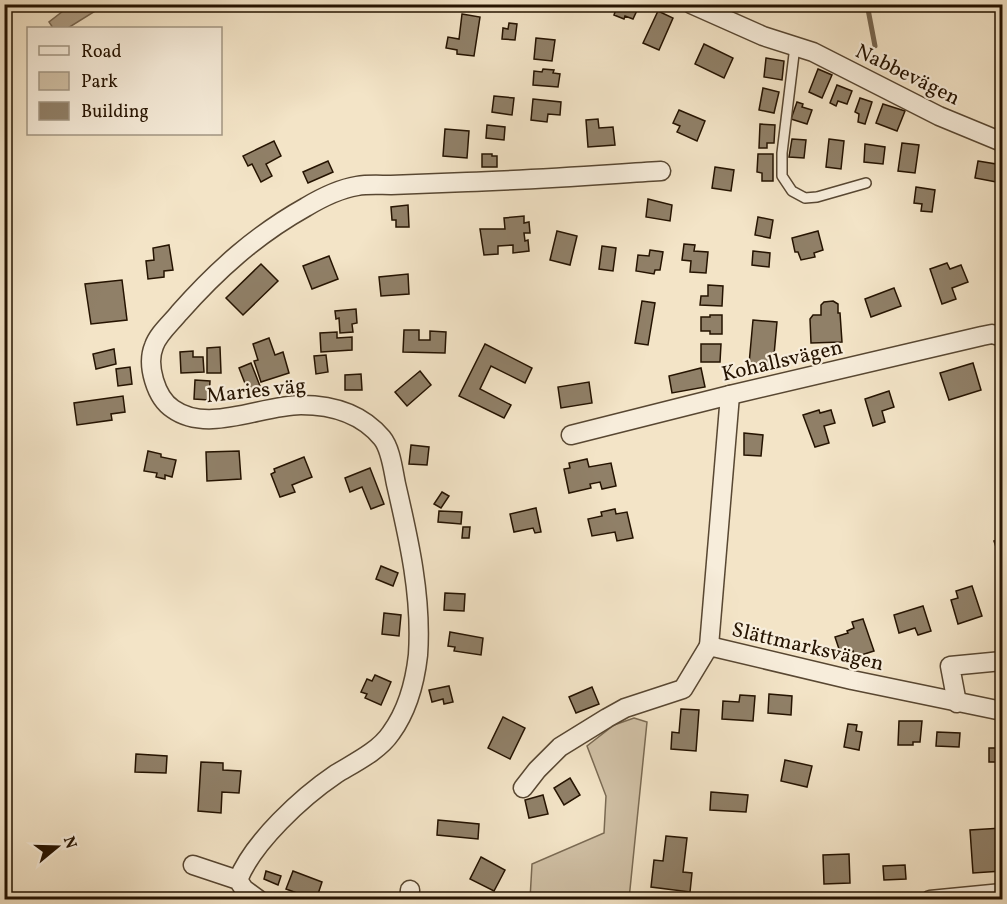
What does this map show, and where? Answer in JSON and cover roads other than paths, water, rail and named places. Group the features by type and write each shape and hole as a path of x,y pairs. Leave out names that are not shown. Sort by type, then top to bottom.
{"street":[{"name":"Nabbevägen","path":"691,4 763,36 813,52 939,116 1002,142"},
{"name":"Maries väg","path":"238,880 244,865 264,838 331,778 382,744 391,735 406,704 415,676 418,653 418,609 414,565 384,440 356,416 342,410 300,405 214,419 197,419 172,409 160,395 151,360 154,345 197,292 247,245 276,224 323,197 355,186 661,171"},
{"name":"Kohallsvägen","path":"571,435 982,336 992,334 1002,338"},
{"path":"709,646 730,395"},
{"name":"Slättmarksvägen","path":"523,788 560,747 625,708 683,689 709,646 852,680 1002,711"},
{"path":"957,703 950,666 1002,661"},
{"path":"193,865 238,880 244,889 259,900"},
{"path":"930,900 1002,893"}],"lane":[{"path":"795,46 782,153 782,176 792,191 805,198 817,197 866,183"}],"waterway":[{"path":"867,4 875,46"}]}
